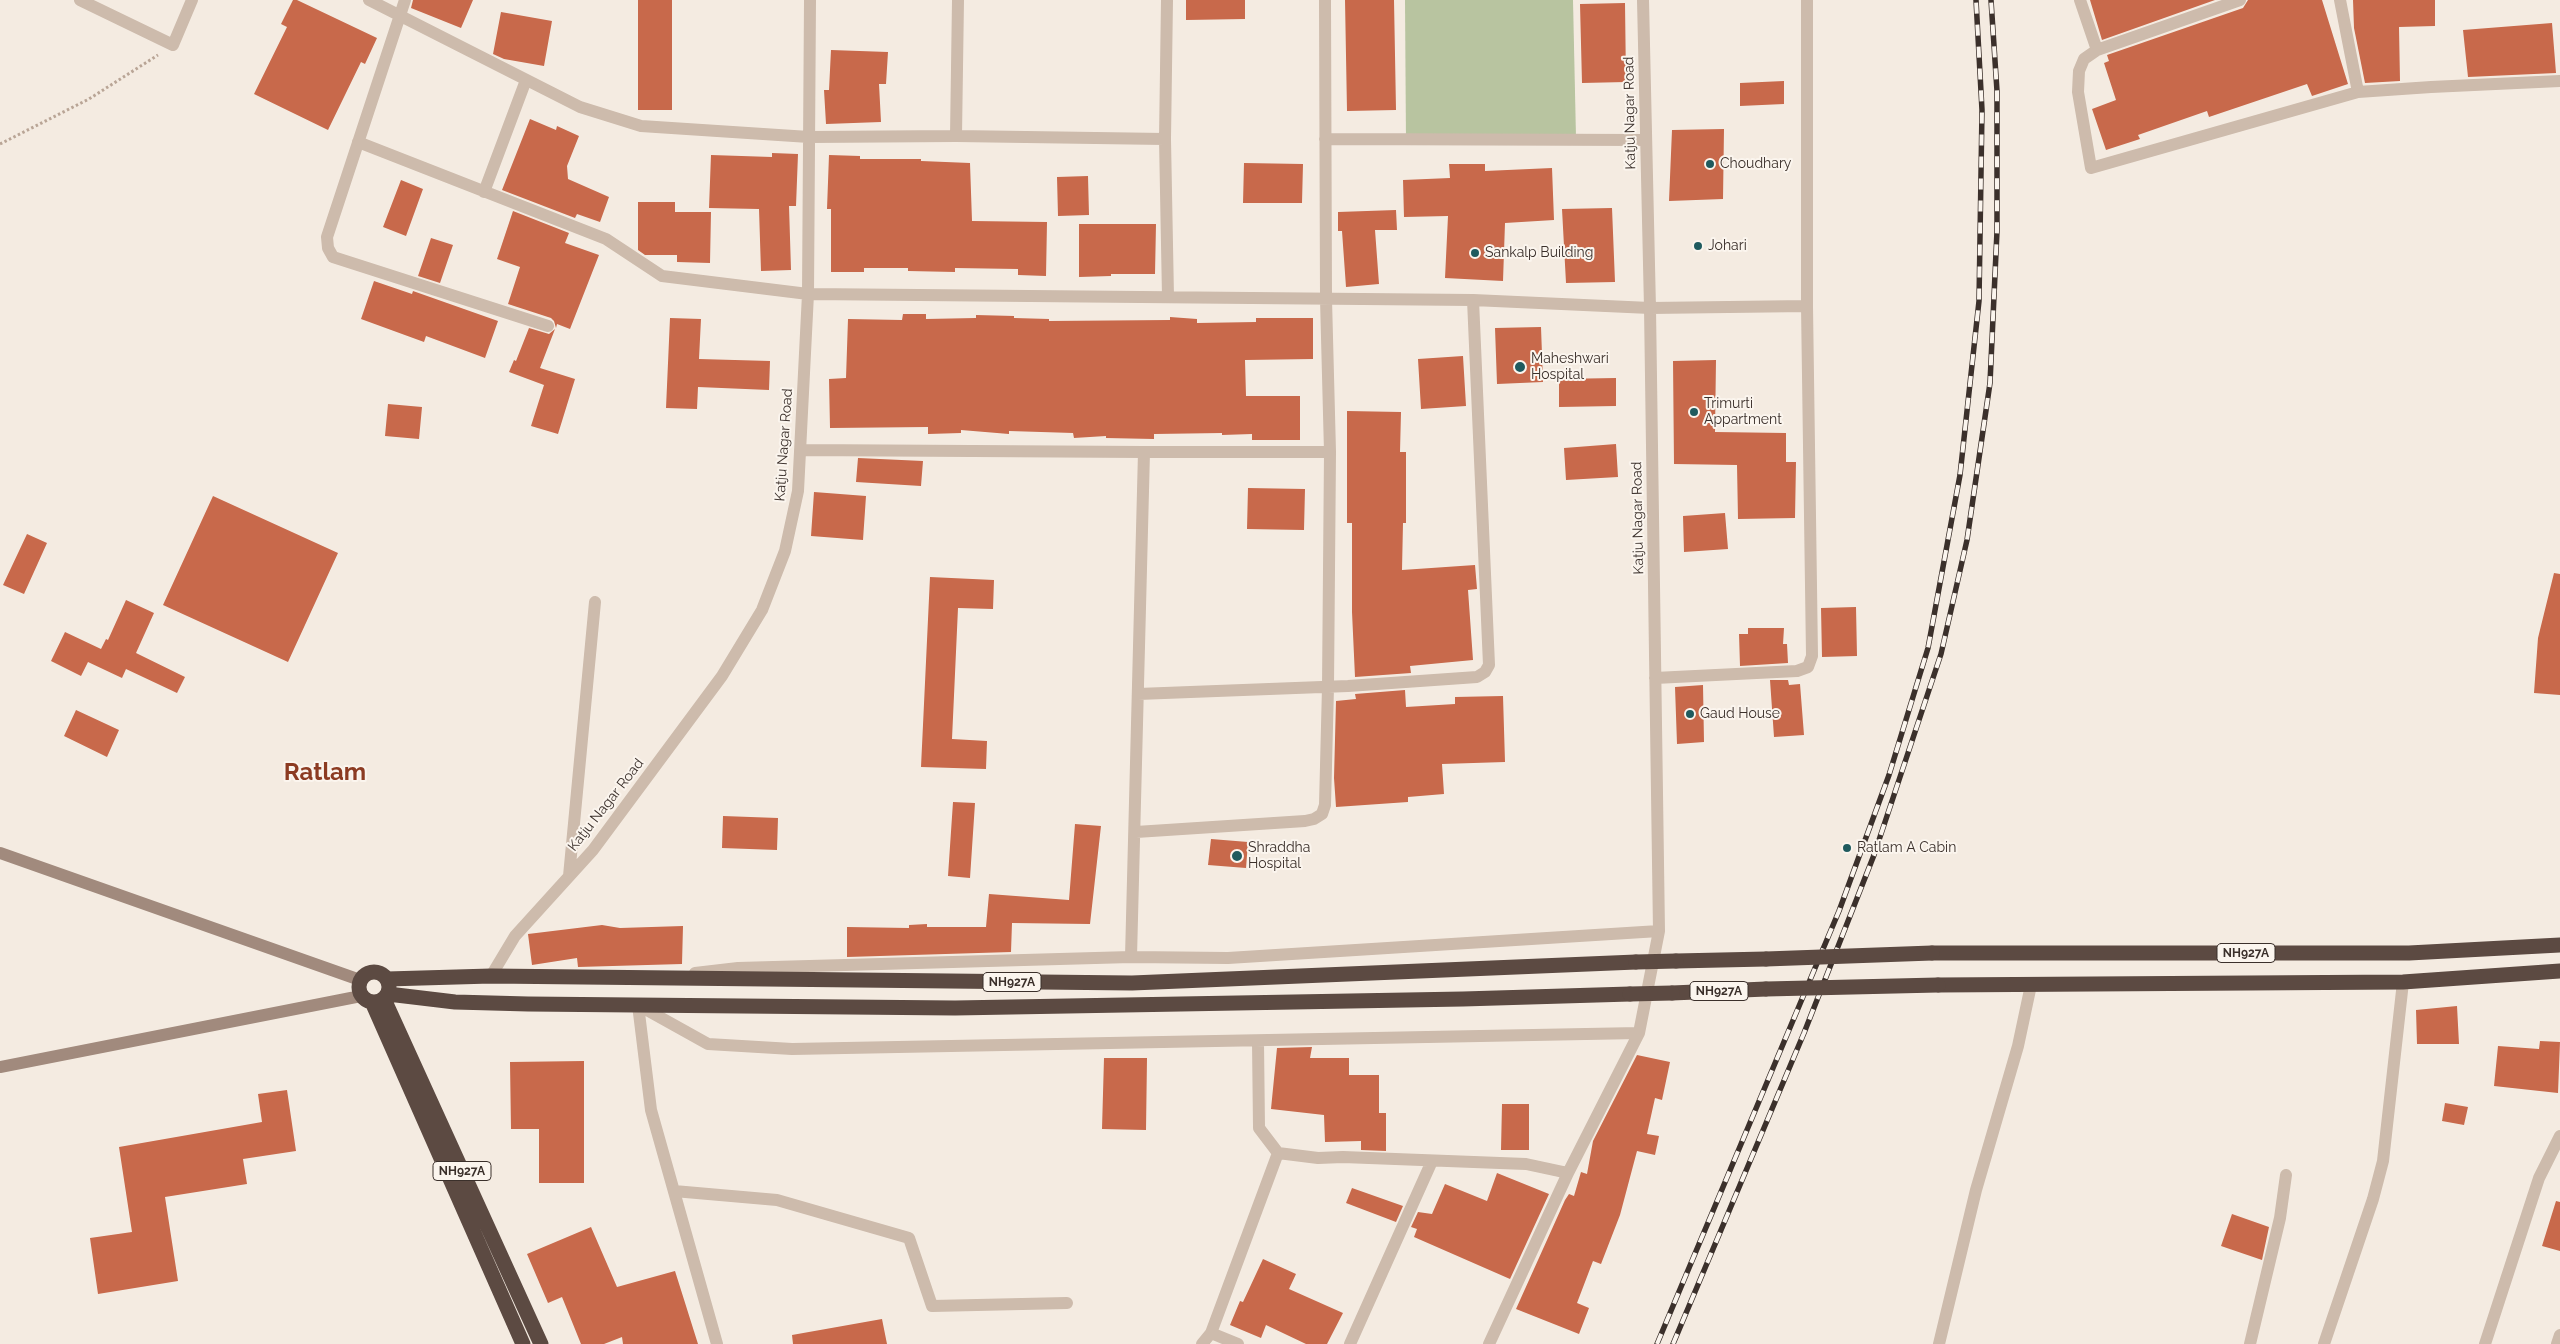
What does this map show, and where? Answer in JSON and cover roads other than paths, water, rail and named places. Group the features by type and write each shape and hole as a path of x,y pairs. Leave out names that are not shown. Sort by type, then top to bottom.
{"highway":[{"name":"NH927A","path":"378,994 491,976 1132,983 1676,960 1932,953 2409,953 2560,945"},
{"name":"NH927A","path":"523,1344 378,994 383,974 370,972 360,980 358,988 378,994 455,1002 955,1008 1463,1000 1938,985 2403,982 2560,971"},
{"name":"NH927A","path":"378,994 541,1344"}],"main road":[{"path":"0,853 360,980"},
{"path":"0,1066 378,994"}],"street":[{"path":"80,0 173,45 192,0"},
{"path":"369,0 580,107 641,126 809,137 956,136 1165,139"},
{"path":"406,0 327,237 328,248 333,257 548,326"},
{"name":"Katju Nagar Road","path":"491,976 515,936 593,850 722,676 762,610 785,551 798,491 808,294 810,0"},
{"path":"956,136 958,0"},
{"path":"1167,0 1165,139 1168,297"},
{"path":"1136,832 1305,821 1314,819 1322,814 1325,805 1330,452 1326,299 1325,0"},
{"name":"Katju Nagar Road","path":"1489,1344 1568,1173 1639,1033 1659,931 1650,308 1642,0"},
{"path":"1655,678 1797,671 1808,667 1812,656 1807,306 1807,0"},
{"path":"2080,0 2097,50"},
{"path":"2240,0 2097,50 2084,58 2078,71 2078,92 2091,168 2358,92 2431,86 2560,81"},
{"path":"2340,0 2358,92"},
{"path":"484,192 526,80"},
{"path":"1325,139 1645,140"},
{"path":"358,142 606,239 662,276 808,294 1473,300 1650,308 1807,306"},
{"path":"1138,694 1328,687 1477,677 1485,672 1489,665 1473,300"},
{"path":"800,450 1330,452"},
{"path":"1131,957 1136,832 1144,452"},
{"path":"569,876 595,602"},
{"path":"644,979 738,968 1131,957 1228,958 1659,931"},
{"path":"2324,1344 2373,1199 2383,1161 2403,982"},
{"path":"1939,1344 1976,1190 2018,1046 2031,985"},
{"path":"638,1005 708,1044 792,1049 1258,1042 1639,1033"},
{"path":"638,1005 650,1102 717,1344"},
{"path":"1258,1042 1258,1128 1278,1153 1318,1158 1343,1157 1526,1164 1568,1173"},
{"path":"2485,1344 2539,1178 2560,1136"},
{"path":"1202,1344 1211,1333 1278,1153"},
{"path":"1350,1344 1432,1161"},
{"path":"2250,1344 2280,1218 2286,1175"},
{"path":"674,1191 777,1200 909,1238 932,1306 1066,1303"},
{"path":"1211,1333 1238,1344"},
{"path":"2557,1344 2560,1335"}],"railway":[{"path":"1657,1344 1839,911 1889,775 1928,648 1960,475 1979,301 1982,110 1976,0"},
{"path":"1673,1344 1804,1033 1874,855 1941,654 1967,540 1990,383 1997,231 1997,91 1991,0"}],"place":[{"name":"Choudhary","path":"1710,164"},
{"name":"Johari","path":"1698,246"},
{"name":"Sankalp Building","path":"1475,253"},
{"name":"Maheshwari Hospital","path":"1520,367"},
{"name":"Trimurti Appartment","path":"1694,412"},
{"name":"Gaud House","path":"1690,714"},
{"name":"Ratlam A Cabin","path":"1847,848"},
{"name":"Shraddha Hospital","path":"1237,856"}],"district":[{"name":"Ratlam","path":"325,773"}]}
